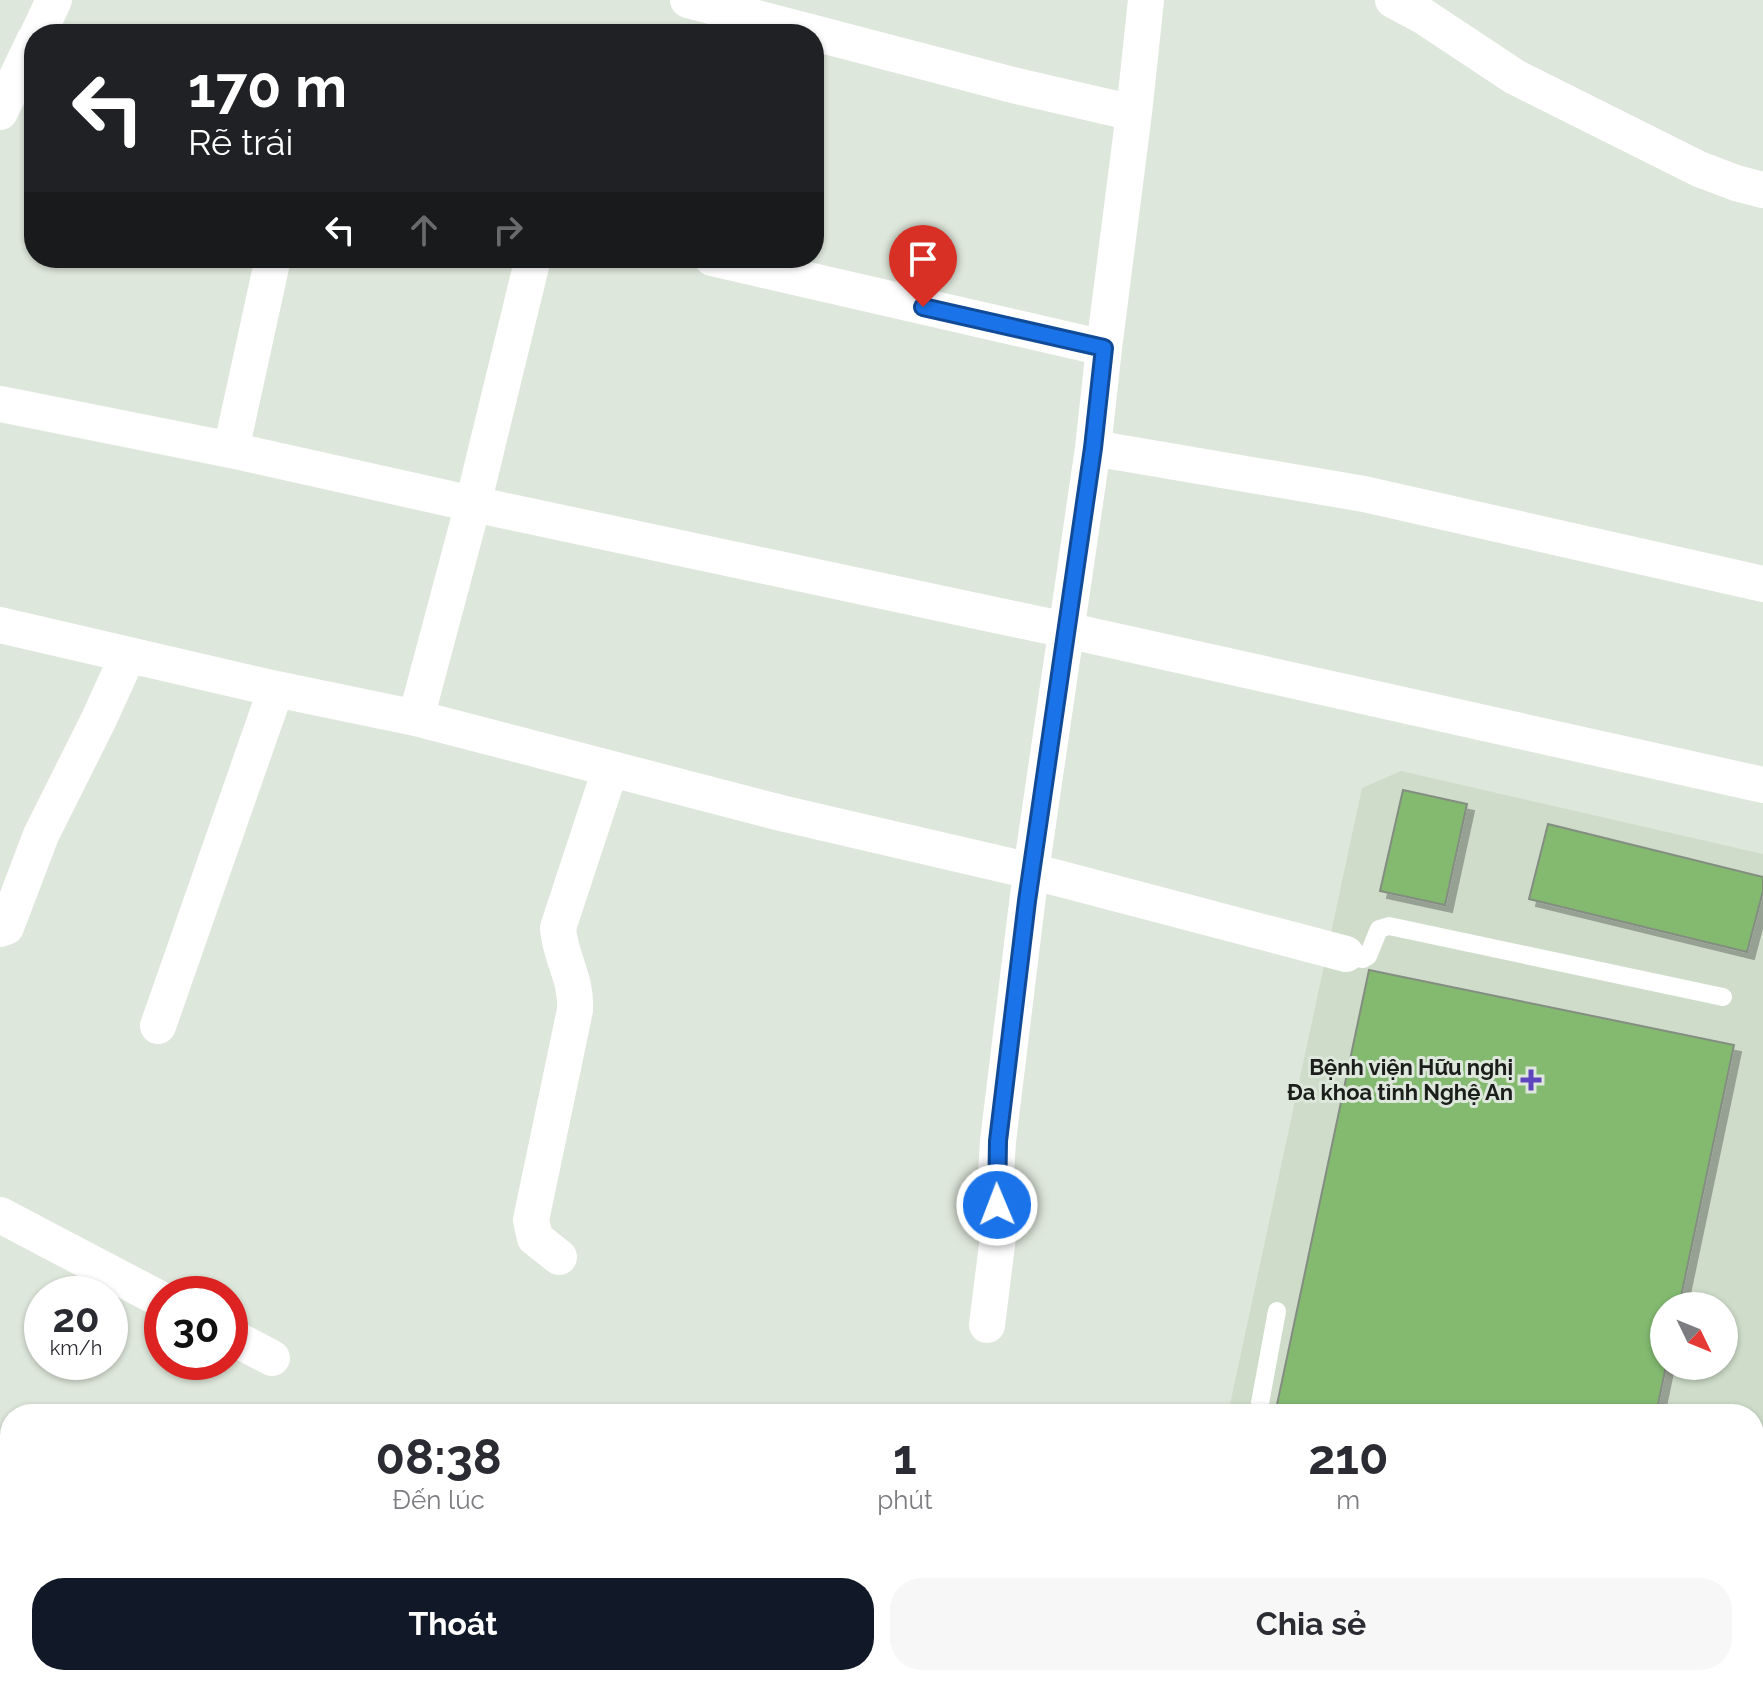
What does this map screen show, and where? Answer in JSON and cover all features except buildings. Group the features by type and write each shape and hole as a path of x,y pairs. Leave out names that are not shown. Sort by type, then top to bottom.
{"street":[{"path":"43,24 54,0"},
{"path":"688,0 780,24"},
{"path":"987,1325 998,1237 998,1141 1031,871 1093,448 1146,0"},
{"path":"1393,0 1423,16 1515,77 1699,169 1763,190"},
{"path":"824,36 1134,113"},
{"path":"0,112 24,62"},
{"path":"231,450 271,268"},
{"path":"416,718 473,504 531,268"},
{"path":"756,268 1104,348"},
{"path":"0,404 231,450 1066,630 1763,785"},
{"path":"1093,448 1364,494 1763,584"},
{"path":"0,625 416,718 781,813 1031,871 1346,954"},
{"path":"0,929 6,927 41,835 128,655"},
{"path":"158,1026 276,689"},
{"path":"559,1257 535,1238 531,1220 575,1010 572,976 558,928 610,770"},
{"path":"0,1215 144,1291"},
{"path":"248,1345 272,1358"}],"lane":[{"path":"1346,954 1363,959 1368,956 1379,929 1389,926 1723,997"},
{"path":"1260,1404 1277,1311"}],"shaded area":[{"name":"Bệnh viện Hữu nghị Đa khoa tỉnh Nghệ An","path":"1401,771 1763,854 1763,1404 1230,1404 1362,788"}],"place":[{"name":"Bệnh viện Hữu nghị Đa khoa tỉnh Nghệ An","path":"1531,1080"}],"route":[{"path":"923,307 1104,348 1093,448 1027,901 998,1141 997,1205"}]}
